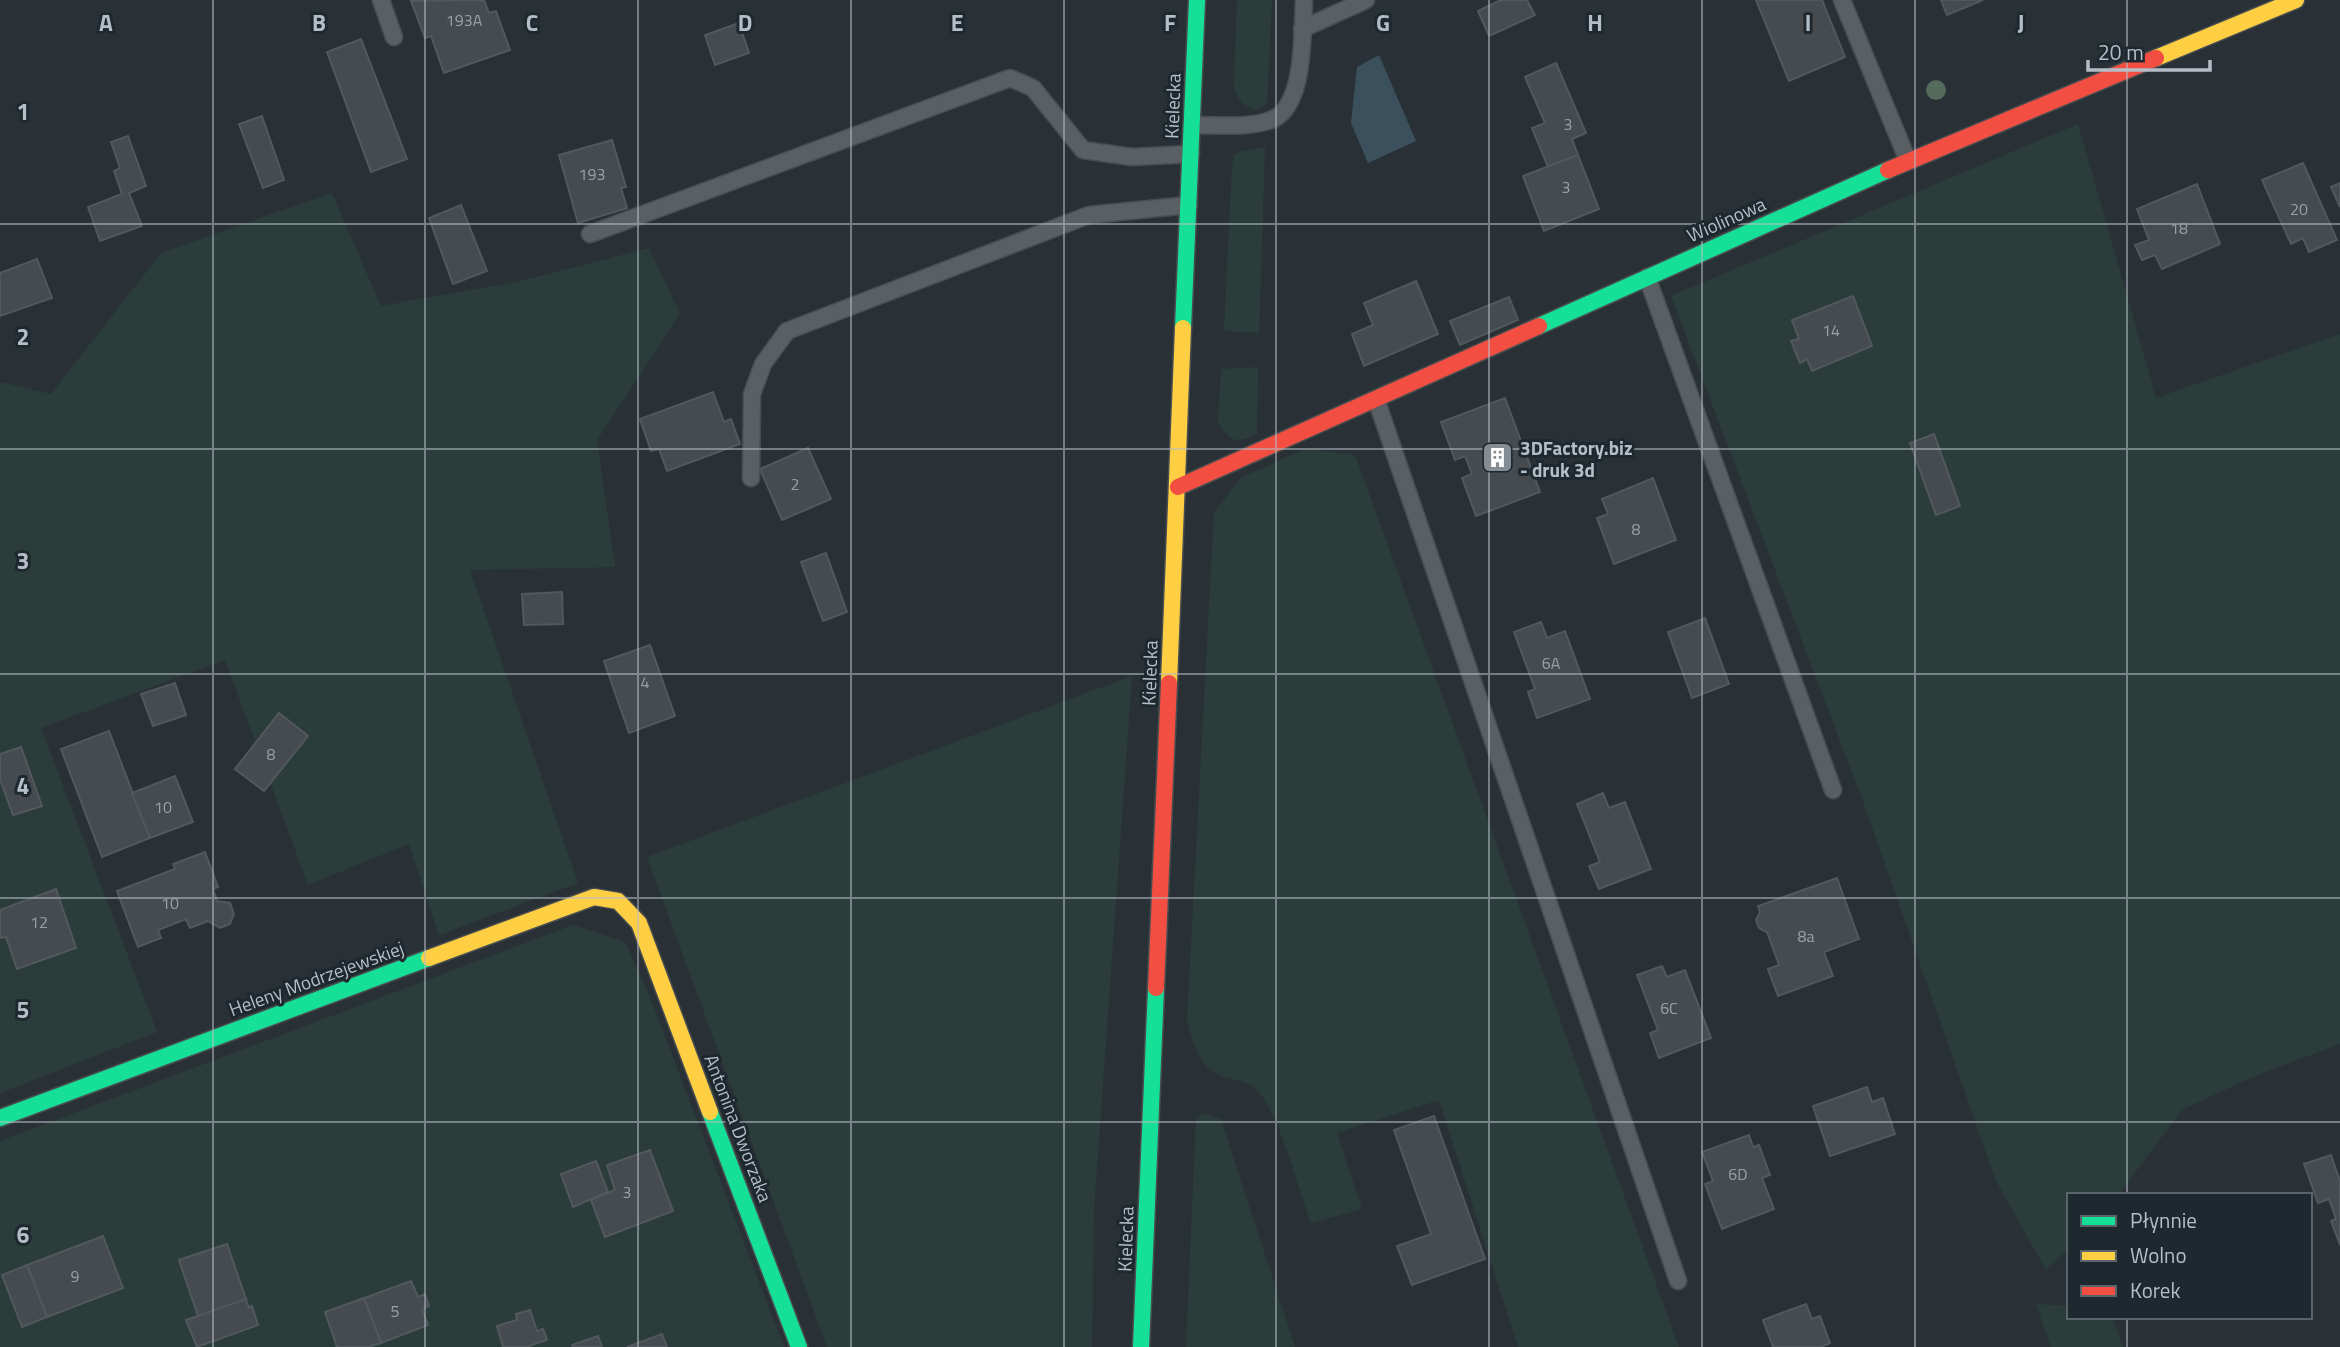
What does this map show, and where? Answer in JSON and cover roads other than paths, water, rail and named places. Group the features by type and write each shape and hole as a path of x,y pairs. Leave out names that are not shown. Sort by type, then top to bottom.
{"street":[{"name":"Kielecka","path":"1141,1347 1198,0"},
{"name":"Wiolinowa","path":"1178,487 1909,161 2296,0"},
{"name":"Heleny Modrzejewskiej","path":"0,1118 594,897 618,901 639,923"},
{"name":"Antonina Dworzaka","path":"639,923 799,1347"}],"lane":[{"path":"382,0 394,37"},
{"path":"1193,125 1266,122 1286,110 1295,96 1304,0"},
{"path":"1302,29 1366,0"},
{"path":"1842,0 1909,161"},
{"path":"590,234 1010,78 1033,88 1083,150 1132,157 1191,154"},
{"path":"751,478 752,394 763,364 786,331 1089,215 1189,205"},
{"path":"1647,277 1833,790"},
{"path":"1375,398 1678,1281"}],"water":[{"path":"1379,55 1416,141 1368,163 1351,123 1357,67"}],"place":[{"name":"3DFactory.biz - druk 3d","path":"1497,458"}]}
